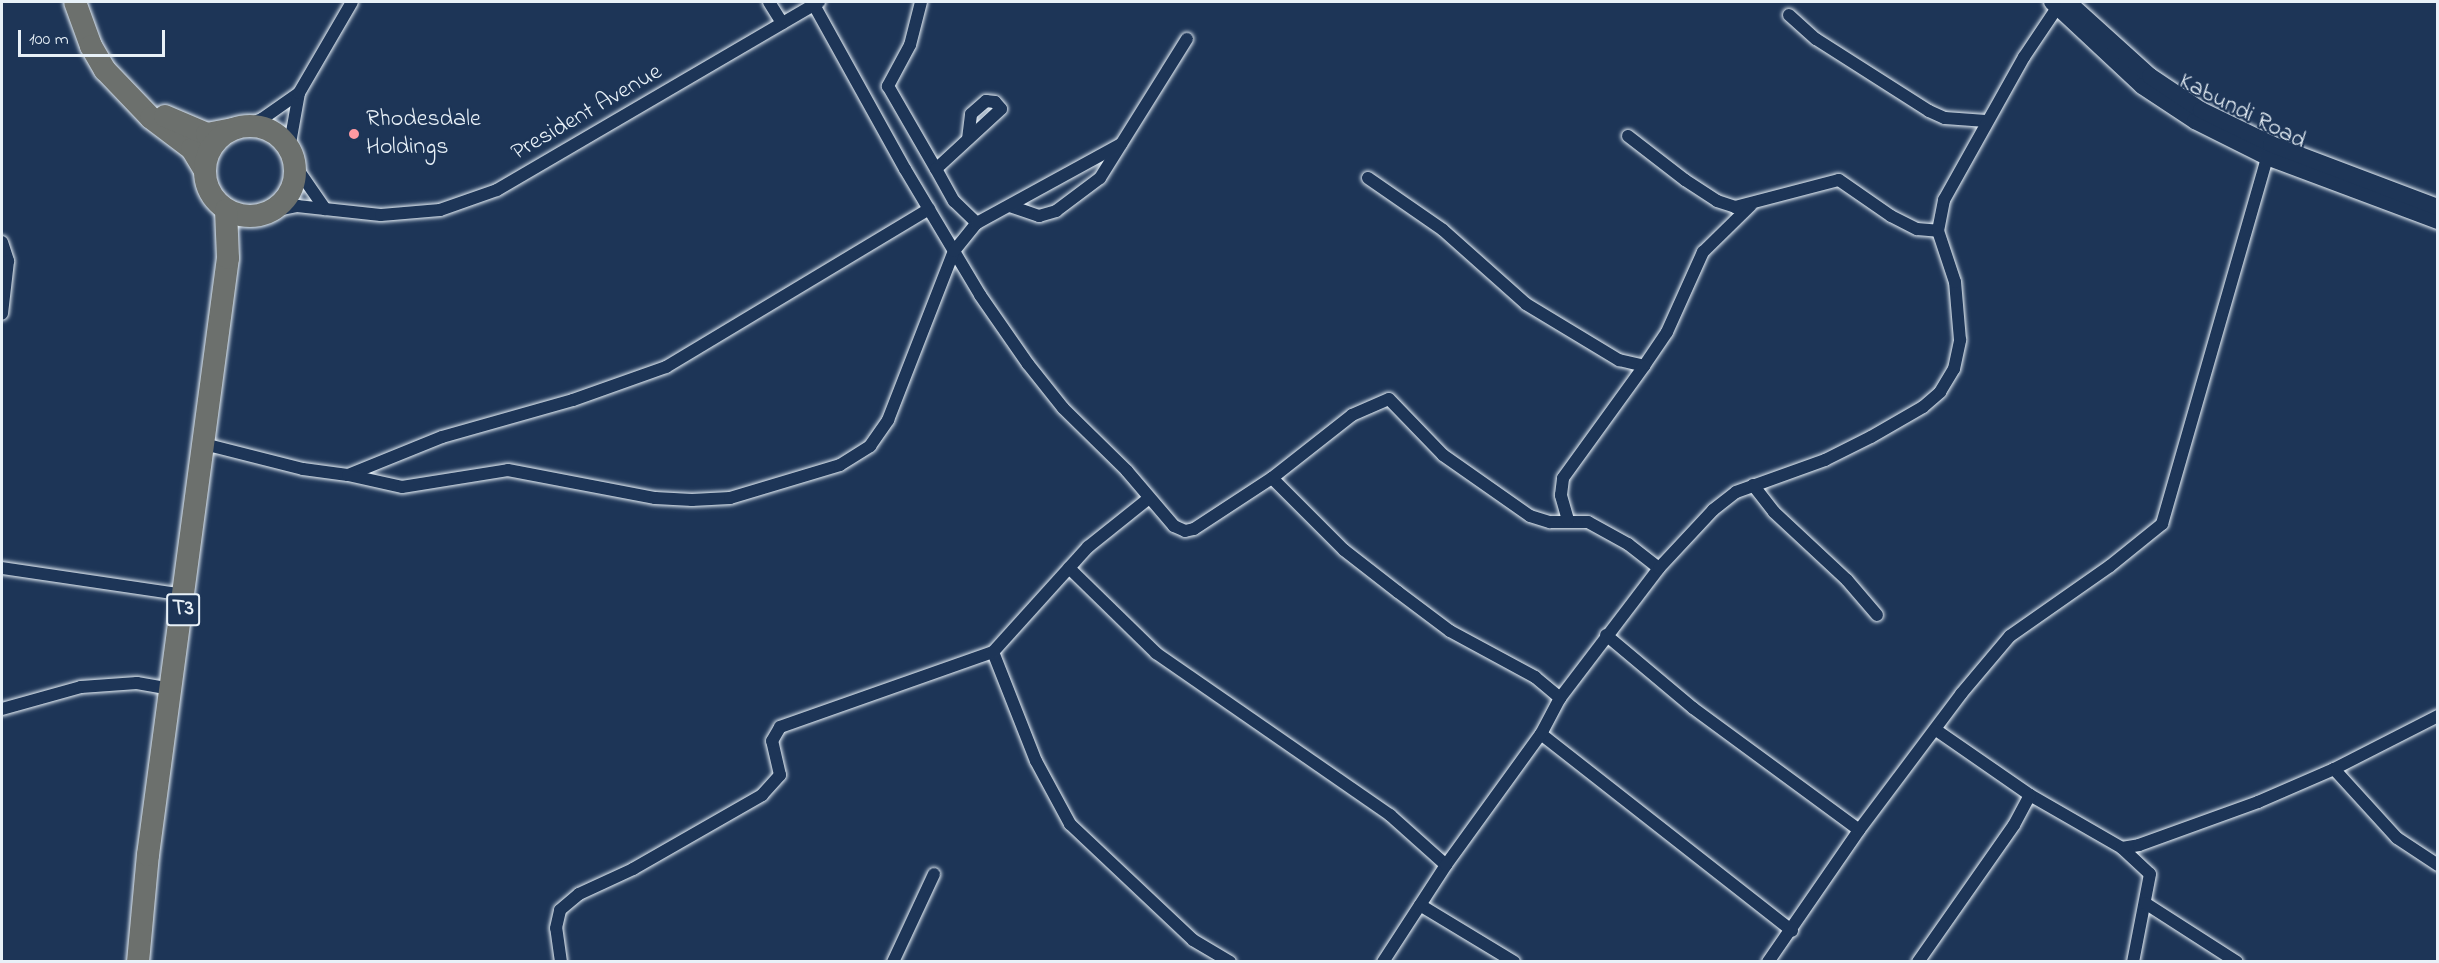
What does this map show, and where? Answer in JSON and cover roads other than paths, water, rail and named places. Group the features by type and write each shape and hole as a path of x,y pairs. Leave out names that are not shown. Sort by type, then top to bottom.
{"highway":[{"path":"75,2 90,45 105,70 150,118 192,149 204,169 210,192 226,210 237,215 268,213"},
{"path":"86,2 99,41 114,64 157,110 177,125 207,134 238,128 269,130 292,157"},
{"path":"204,169 213,144 238,128"},
{"name":"T3","path":"228,258 245,230 268,213 291,191 292,157"},
{"name":"T3","path":"138,962 228,258 226,210"}],"street":[{"path":"325,209 292,157 299,93 352,2"},
{"path":"769,2 782,23"},
{"path":"921,2 910,45 888,86 954,201 977,223"},
{"path":"816,3 929,209 1028,364 1174,526 1185,531 1272,477 1352,415 1389,399 1443,455 1530,516 1550,522 1568,520 1588,522 1610,532 1659,568"},
{"name":"President Avenue","path":"268,213 297,206 381,215 440,210 497,190 816,3"},
{"path":"1383,962 1446,865 1541,734 1560,698 1659,568 1713,510 1736,492 1825,460 1862,442 1923,407 1940,392 1954,369 1960,319 1955,282 1938,231 1944,200 1986,121 2059,3"},
{"name":"Kabundi Road","path":"2059,3 2150,76 2269,151 2438,221"},
{"path":"1789,15 1816,39 1929,111 1945,118 1986,121"},
{"path":"1010,206 1039,216 1056,211 1100,178 1187,39"},
{"path":"238,128 269,114 299,93"},
{"path":"1628,136 1717,201 1735,207 1750,205 1827,180 1839,180 1892,216 1917,229 1938,231"},
{"path":"936,169 968,139"},
{"path":"204,444 303,469 348,475 402,487 508,470 655,498 692,500 730,498 840,465 870,446 888,420 954,251 970,237 977,223 1122,144"},
{"path":"1768,962 1792,931 1859,830 2010,636 2110,566 2162,524 2269,151"},
{"name":"Kabundi Road","path":"2269,151 2438,207"},
{"path":"1368,178 1443,230 1526,304 1619,360 1644,366"},
{"path":"1568,520 1561,495 1563,478 1667,332 1702,252 1750,205"},
{"path":"348,475 442,437 573,400 666,367 929,209"},
{"path":"2,242 8,261 2,314"},
{"path":"1272,477 1344,550 1398,592 1450,630 1535,677 1560,698"},
{"path":"1754,485 1774,513 1847,580 1877,615"},
{"path":"561,962 556,928 560,910 579,894 633,869 762,795 780,775 772,741 780,727 993,652 1069,568 1118,520 1148,499"},
{"path":"2,568 185,595"},
{"path":"1069,568 1156,653 1390,815 1446,865"},
{"path":"1606,635 1693,708 1859,830"},
{"path":"993,652 1036,760 1070,824 1193,940 1230,962"},
{"path":"2,709 81,687 137,683 172,688"},
{"path":"2122,848 2198,825 2334,769 2438,716"},
{"path":"1936,730 2030,795 2122,848 2150,874 2133,962"},
{"path":"1541,734 1792,931"},
{"path":"2334,769 2397,838 2438,865"},
{"path":"1918,962 2014,825 2030,795"},
{"path":"894,962 934,874"},
{"path":"2145,903 2237,962"},
{"path":"1420,905 1514,962"}],"place":[{"name":"Rhodesdale Holdings","path":"354,134"}]}
